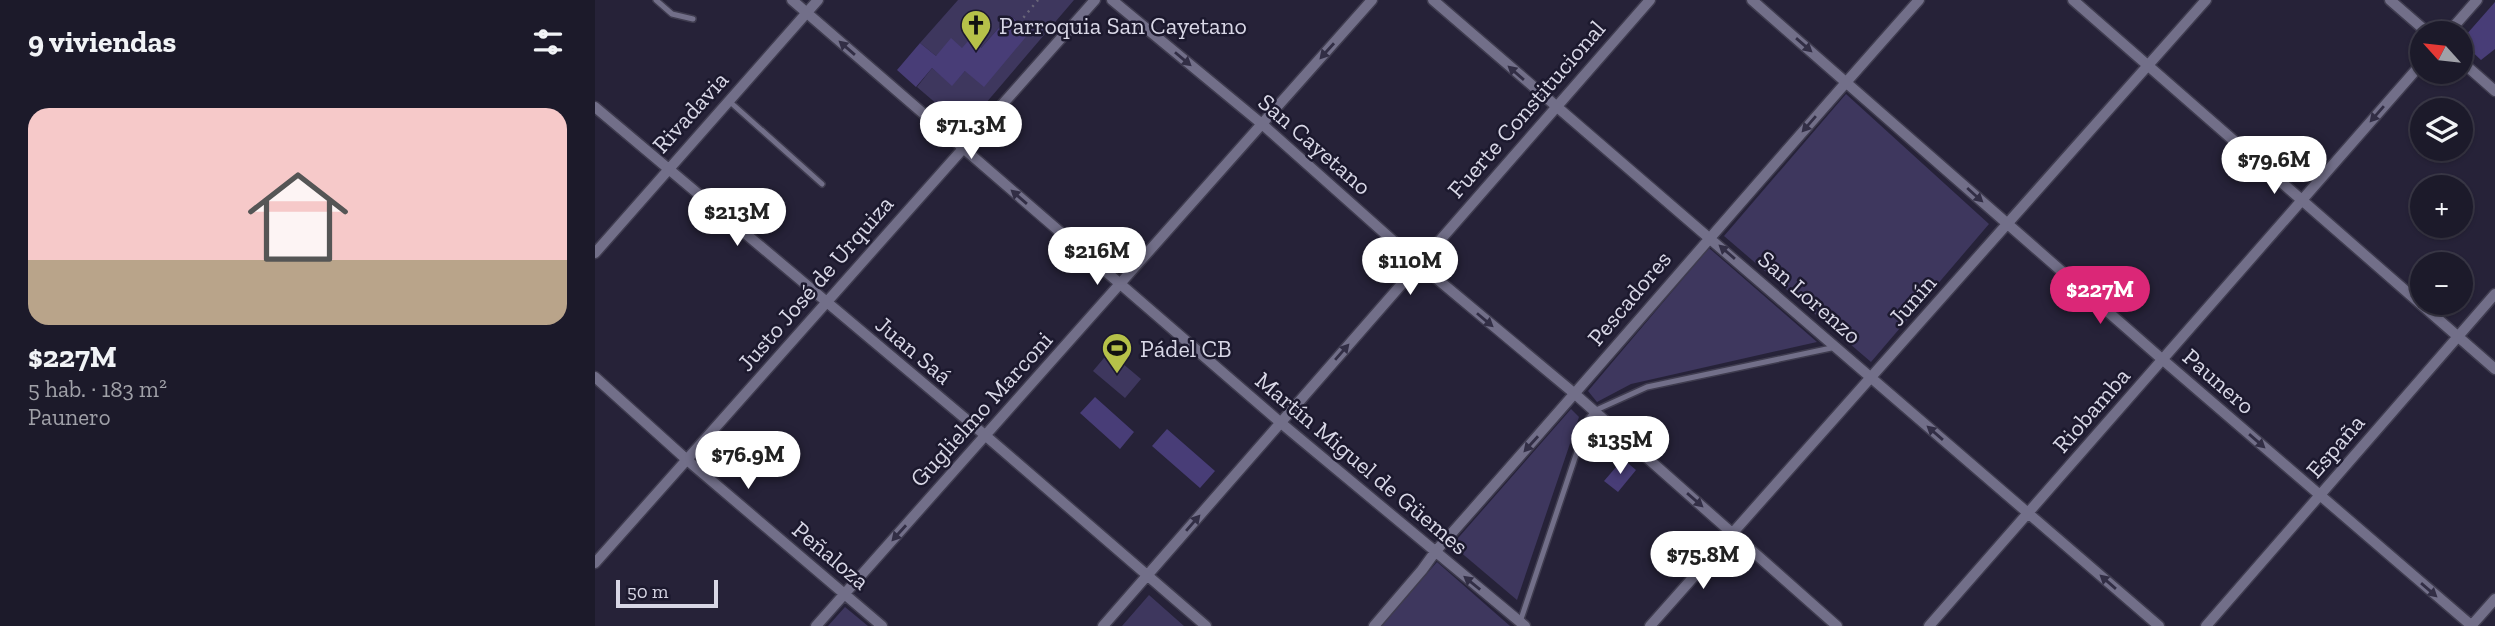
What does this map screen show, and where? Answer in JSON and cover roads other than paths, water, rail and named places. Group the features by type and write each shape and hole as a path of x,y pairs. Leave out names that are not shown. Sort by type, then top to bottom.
{"street":[{"name":"Martín Miguel de Güemes","path":"792,0 1281,423 1523,624"},
{"name":"Rivadavia","path":"595,253 818,0"},
{"name":"Justo José de Urquiza","path":"595,563 1095,0"},
{"name":"San Cayetano","path":"1112,0 1262,124 1418,263 1575,394 1837,626"},
{"name":"Guglielmo Marconi","path":"816,626 1373,0"},
{"name":"San Lorenzo","path":"1433,0 2159,626"},
{"name":"Fuerte Constitucional","path":"1103,626 1650,0"},
{"name":"Paunero","path":"1752,0 2162,360 2471,626"},
{"name":"Pescadores","path":"1374,626 1709,236 1919,0"},
{"path":"2073,0 2495,369"},
{"name":"Junín","path":"1650,626 2206,0"},
{"path":"2390,0 2414,21"},
{"path":"2459,21 2477,0"},
{"path":"2473,72 2495,91"},
{"name":"Riobamba","path":"1930,626 2410,77"},
{"name":"Juan Saá","path":"595,107 986,436 1206,626"},
{"name":"España","path":"2206,626 2495,294"},
{"name":"Peñaloza","path":"595,377 882,626"},
{"path":"2471,626 2495,599"}],"lane":[{"path":"656,0 672,13 693,19"},
{"path":"729,101 822,184"},
{"path":"1523,624 1588,419 1594,411 1647,387 1836,347"}],"place":[{"name":"Parroquia San Cayetano","path":"976,52"},
{"name":"Pádel CB","path":"1117,375"}]}
